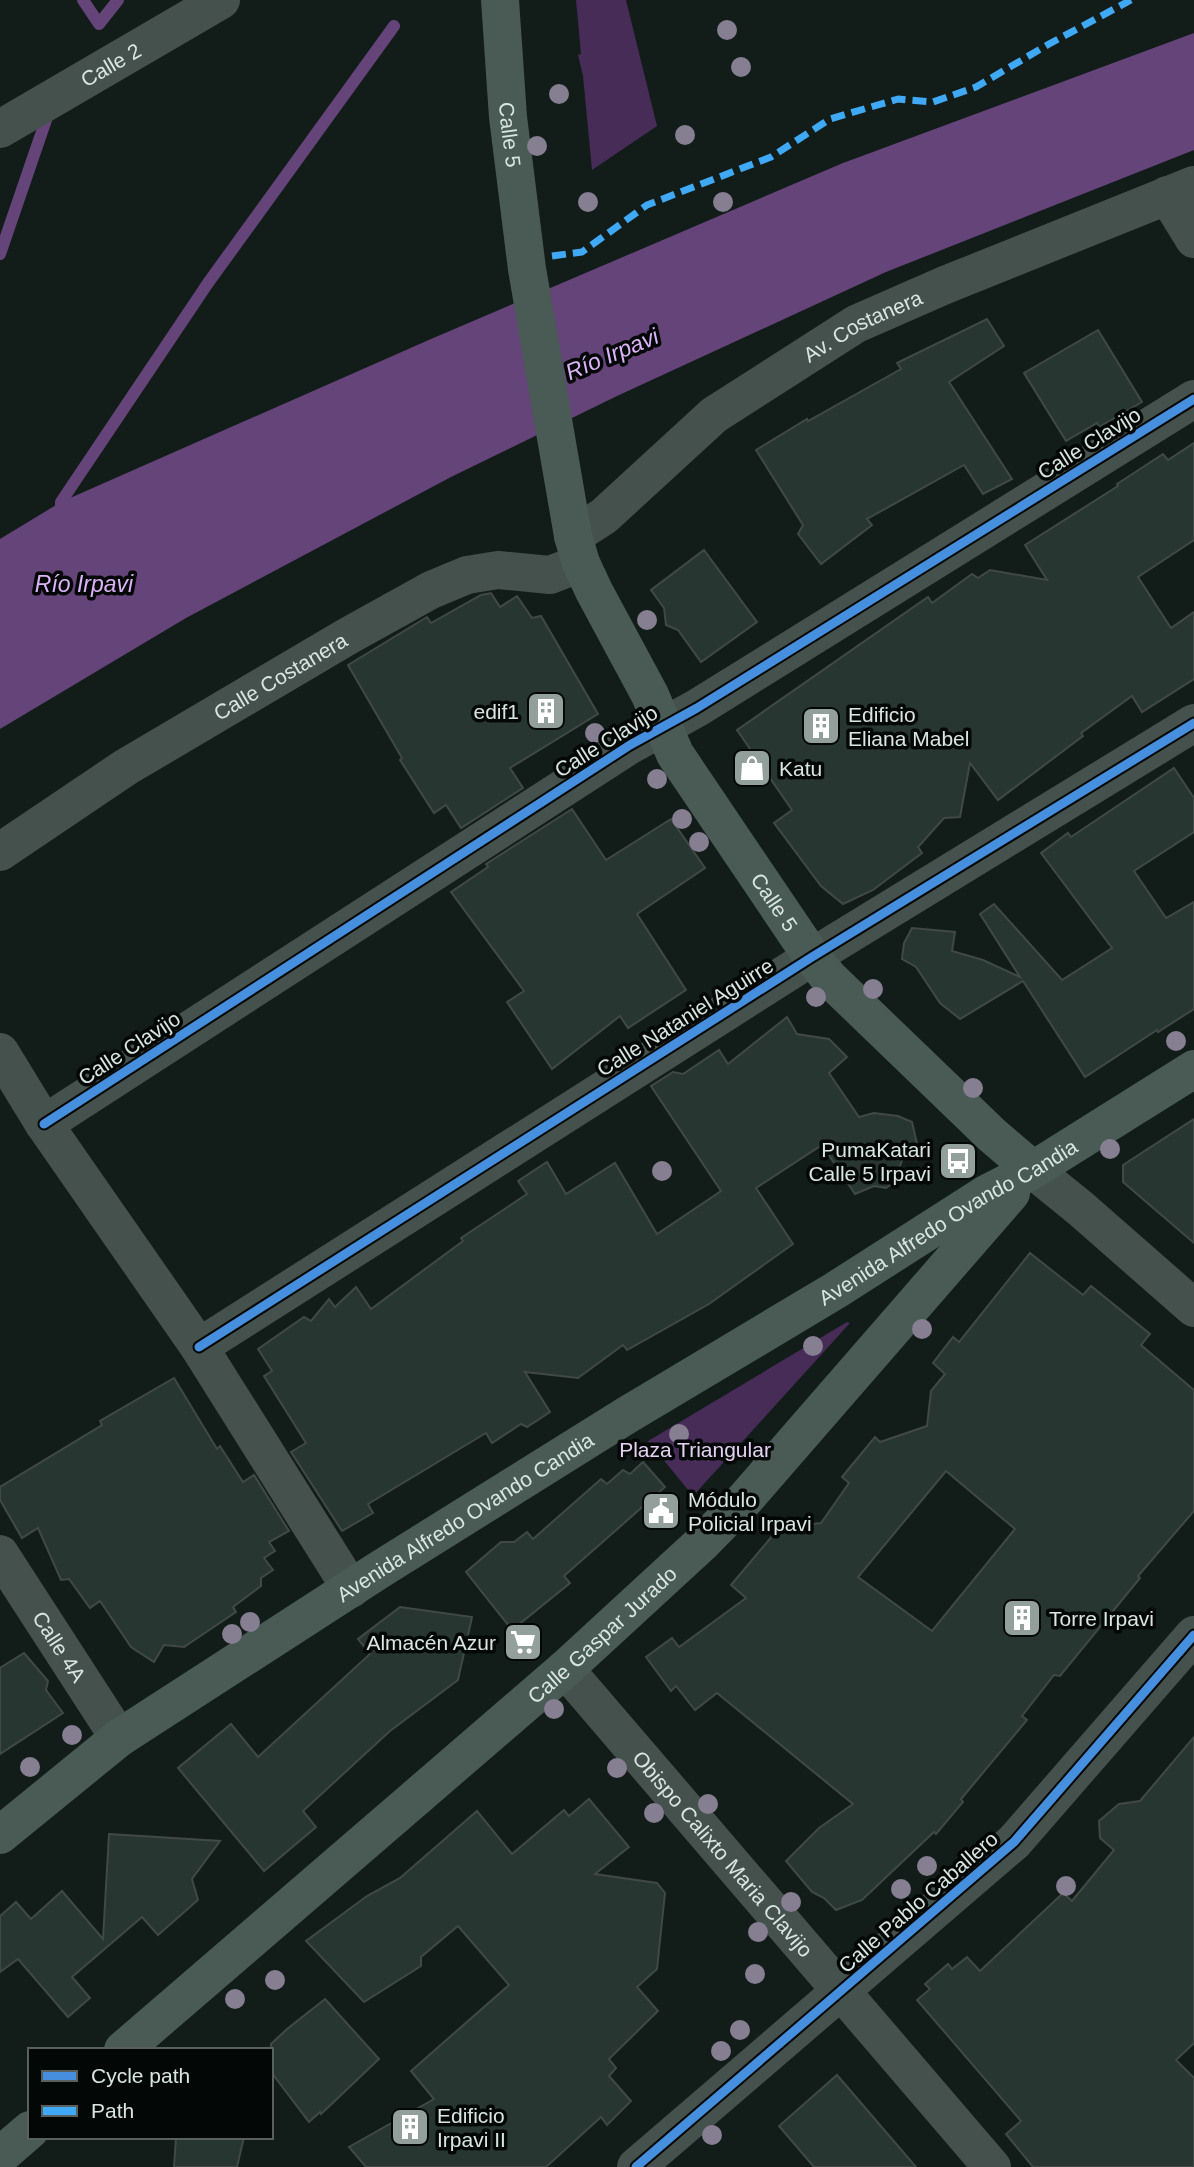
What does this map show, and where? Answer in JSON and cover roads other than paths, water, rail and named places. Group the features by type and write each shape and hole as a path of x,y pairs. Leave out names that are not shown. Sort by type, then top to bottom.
{"main road":[{"name":"Calle 5","path":"500,0 508,117 527,269 565,496 577,549 594,591 650,695 675,754 812,957 829,978 1032,1170"},
{"name":"Avenida Alfredo Ovando Candia","path":"0,1835 119,1738 351,1589 627,1415 836,1290 986,1194 1032,1170 1194,1069"},
{"name":"Calle Gaspar Jurado","path":"125,2048 565,1669 703,1542 746,1498 1032,1170"},
{"path":"0,2156 28,2132"}],"street":[{"name":"Calle 2","path":"0,129 221,0"},
{"path":"1180,190 1194,239"},
{"name":"Av. Costanera","path":"577,549 604,516 714,415 856,324 1180,190"},
{"name":"Calle Clavijo","path":"44,1124 662,726 697,708 1194,398"},
{"name":"Calle Costanera","path":"0,852 126,768 348,636 431,590 467,575 498,570 550,575 577,549"},
{"name":"Calle Nataniel Aguirre","path":"199,1347 812,957 1194,723"},
{"path":"0,1052 44,1124 199,1347 351,1589"},
{"name":"Calle 5","path":"1032,1170 1080,1208 1194,1308"},
{"name":"Calle 4A","path":"0,1554 119,1738"},
{"name":"Calle Pablo Caballero","path":"636,2167 1014,1842 1194,1635"},
{"name":"Obispo Calixto Maria Clavijo","path":"565,1669 992,2167"}],"water":[{"name":"Río Irpavi","path":"1194,33 1194,150 886,272 617,396 451,477 186,618 0,729 0,539 61,502 431,339 843,163"}],"waterway":[{"path":"83,0 99,24 118,0"},
{"path":"61,519 61,502 208,283 394,26"},
{"path":"0,254 47,117"}],"place":[{"name":"edif1","path":"546,711"},
{"name":"Edificio Eliana Mabel","path":"821,726"},
{"name":"Katu","path":"752,768"},
{"name":"PumaKatari Calle 5 Irpavi","path":"958,1161"},
{"name":"Módulo Policial Irpavi","path":"661,1511"},
{"name":"Torre Irpavi","path":"1022,1618"},
{"name":"Almacén Azur","path":"523,1642"},
{"name":"Edificio Irpavi II","path":"410,2127"}],"park label":[{"name":"Plaza Triangular","path":"695,1449"}]}
